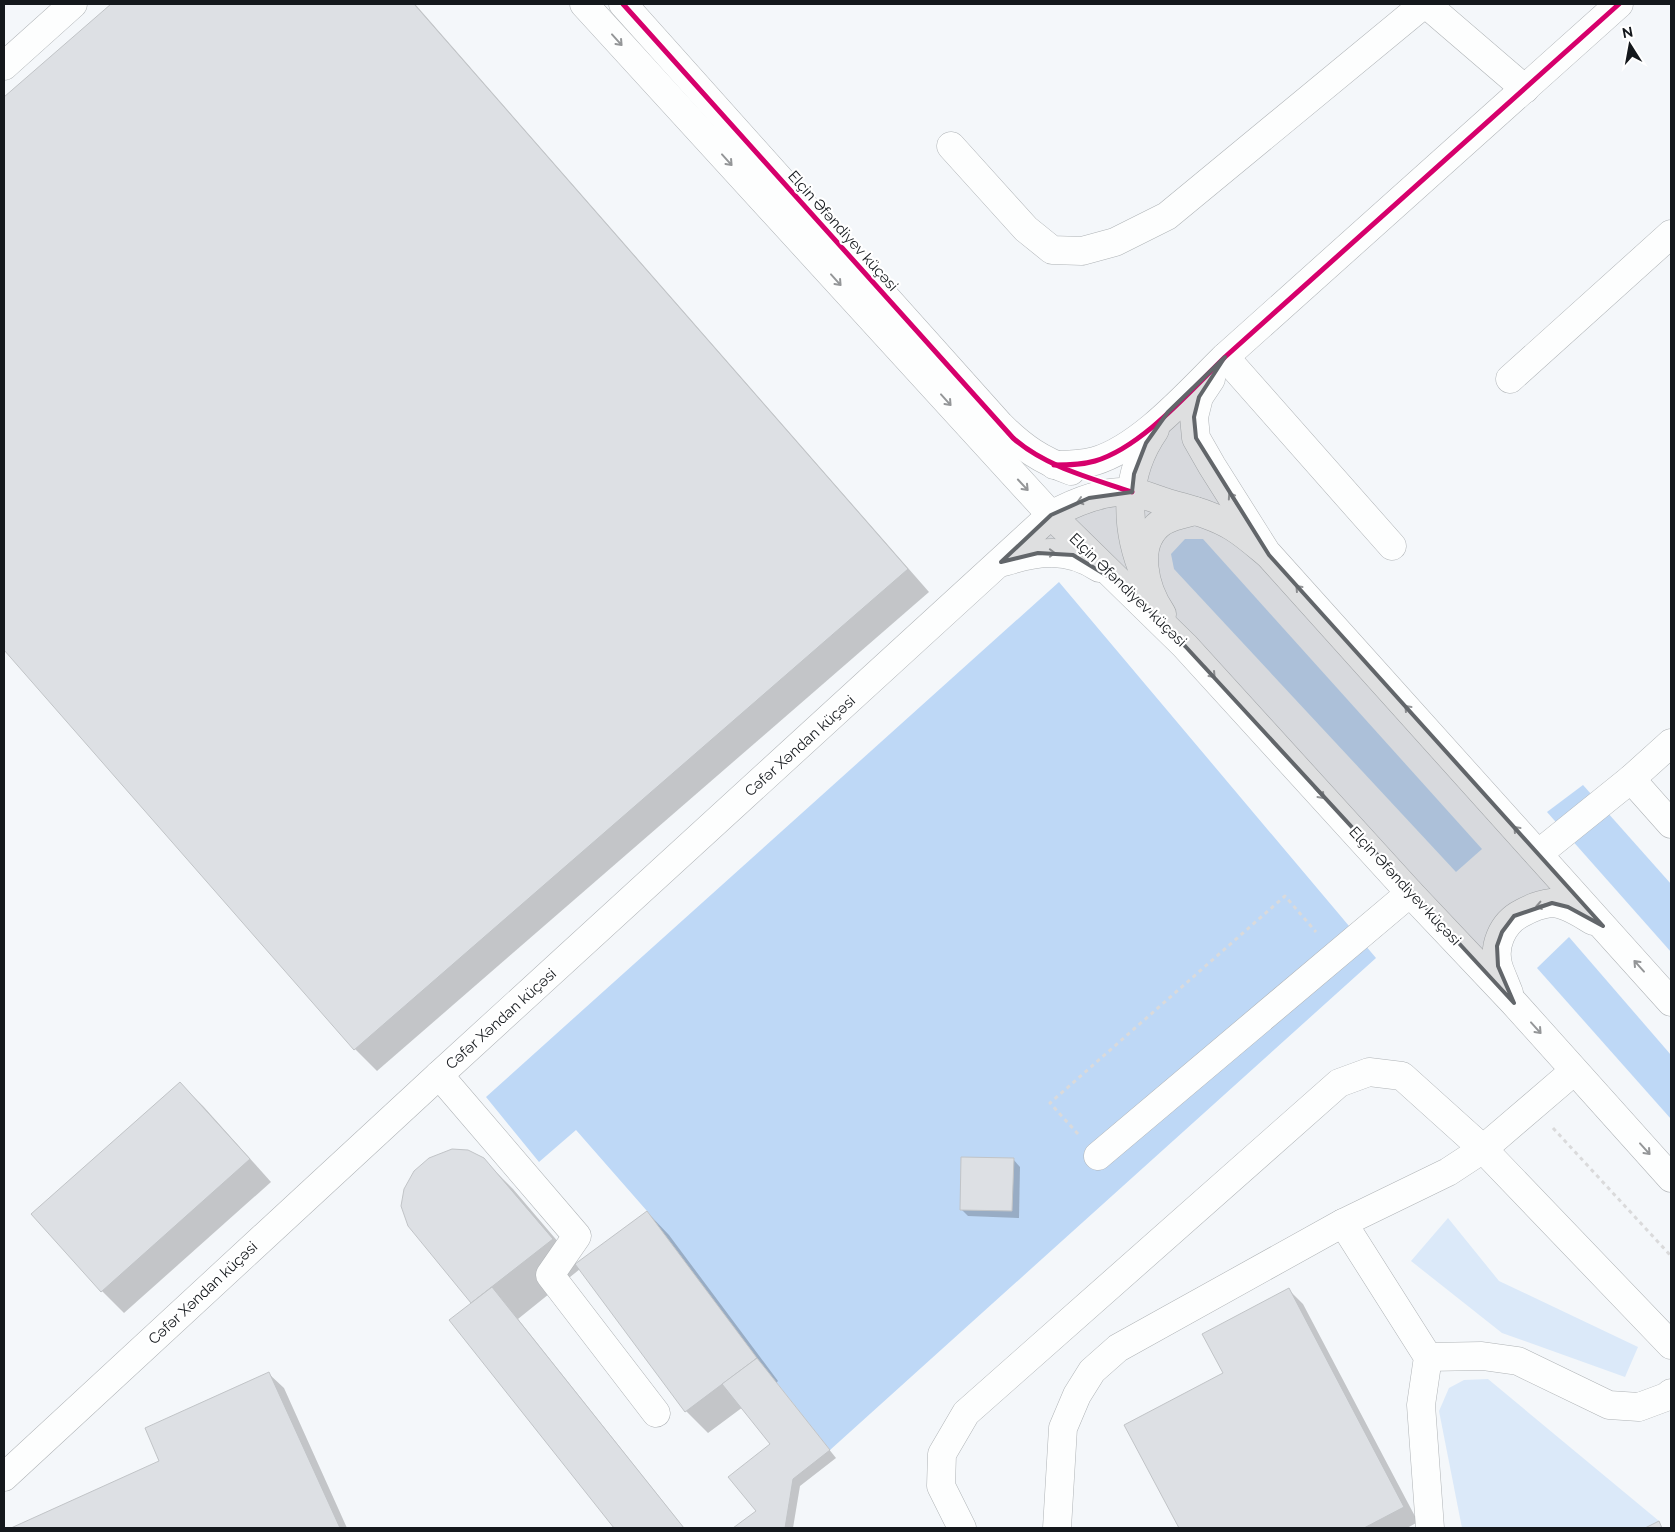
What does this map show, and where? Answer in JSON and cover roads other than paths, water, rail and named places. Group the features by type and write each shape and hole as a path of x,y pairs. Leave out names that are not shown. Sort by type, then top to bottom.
{"main road":[{"path":"4,66 74,4"},
{"name":"Elçin Əfəndiyev küçəsi","path":"584,4 1051,515 1137,584 1186,646 1410,893 1514,1003 1671,1178"},
{"name":"Elçin Əfəndiyev küçəsi","path":"623,4 1000,425 1025,449 1054,465 1194,511 1232,526 1269,555"},
{"path":"951,146 1026,229 1052,250 1082,251 1107,244 1167,216 1425,4 1525,89"},
{"path":"1054,465 1076,465 1094,461 1113,454 1131,444 1168,412 1225,357 1619,4"},
{"path":"1510,380 1671,234"},
{"path":"1225,357 1392,546"},
{"path":"1225,357 1199,397 1194,417 1196,438 1269,555 1671,1002"},
{"path":"1137,584 1140,564 1132,538 1130,505 1134,474 1146,443 1168,412"},
{"name":"Cəfər Xəndan küçəsi","path":"4,1477 439,1075 1051,515 1090,498 1110,493 1132,492"},
{"path":"1137,584 1147,543 1152,531 1162,522 1177,515 1194,511"},
{"path":"1001,562 1038,553 1073,555 1137,584"},
{"path":"1538,854 1631,779 1671,743"},
{"path":"1631,779 1671,824"},
{"path":"1098,1156 1410,893"},
{"path":"1514,1003 1498,966 1497,946 1502,932 1514,916 1534,907 1552,903 1568,907 1604,926"},
{"path":"1057,1528 1063,1428 1077,1395 1092,1371 1118,1348 1344,1223 1448,1172 1483,1149 1574,1071"},
{"path":"962,1528 941,1486 942,1454 966,1413 1339,1083 1369,1072 1402,1076 1483,1149 1671,1345"},
{"path":"439,1075 577,1236 550,1275 656,1412"},
{"path":"1344,1223 1428,1357 1421,1405 1430,1528"},
{"path":"1428,1357 1482,1356 1518,1361 1609,1405 1639,1407 1666,1398 1671,1393"}]}
